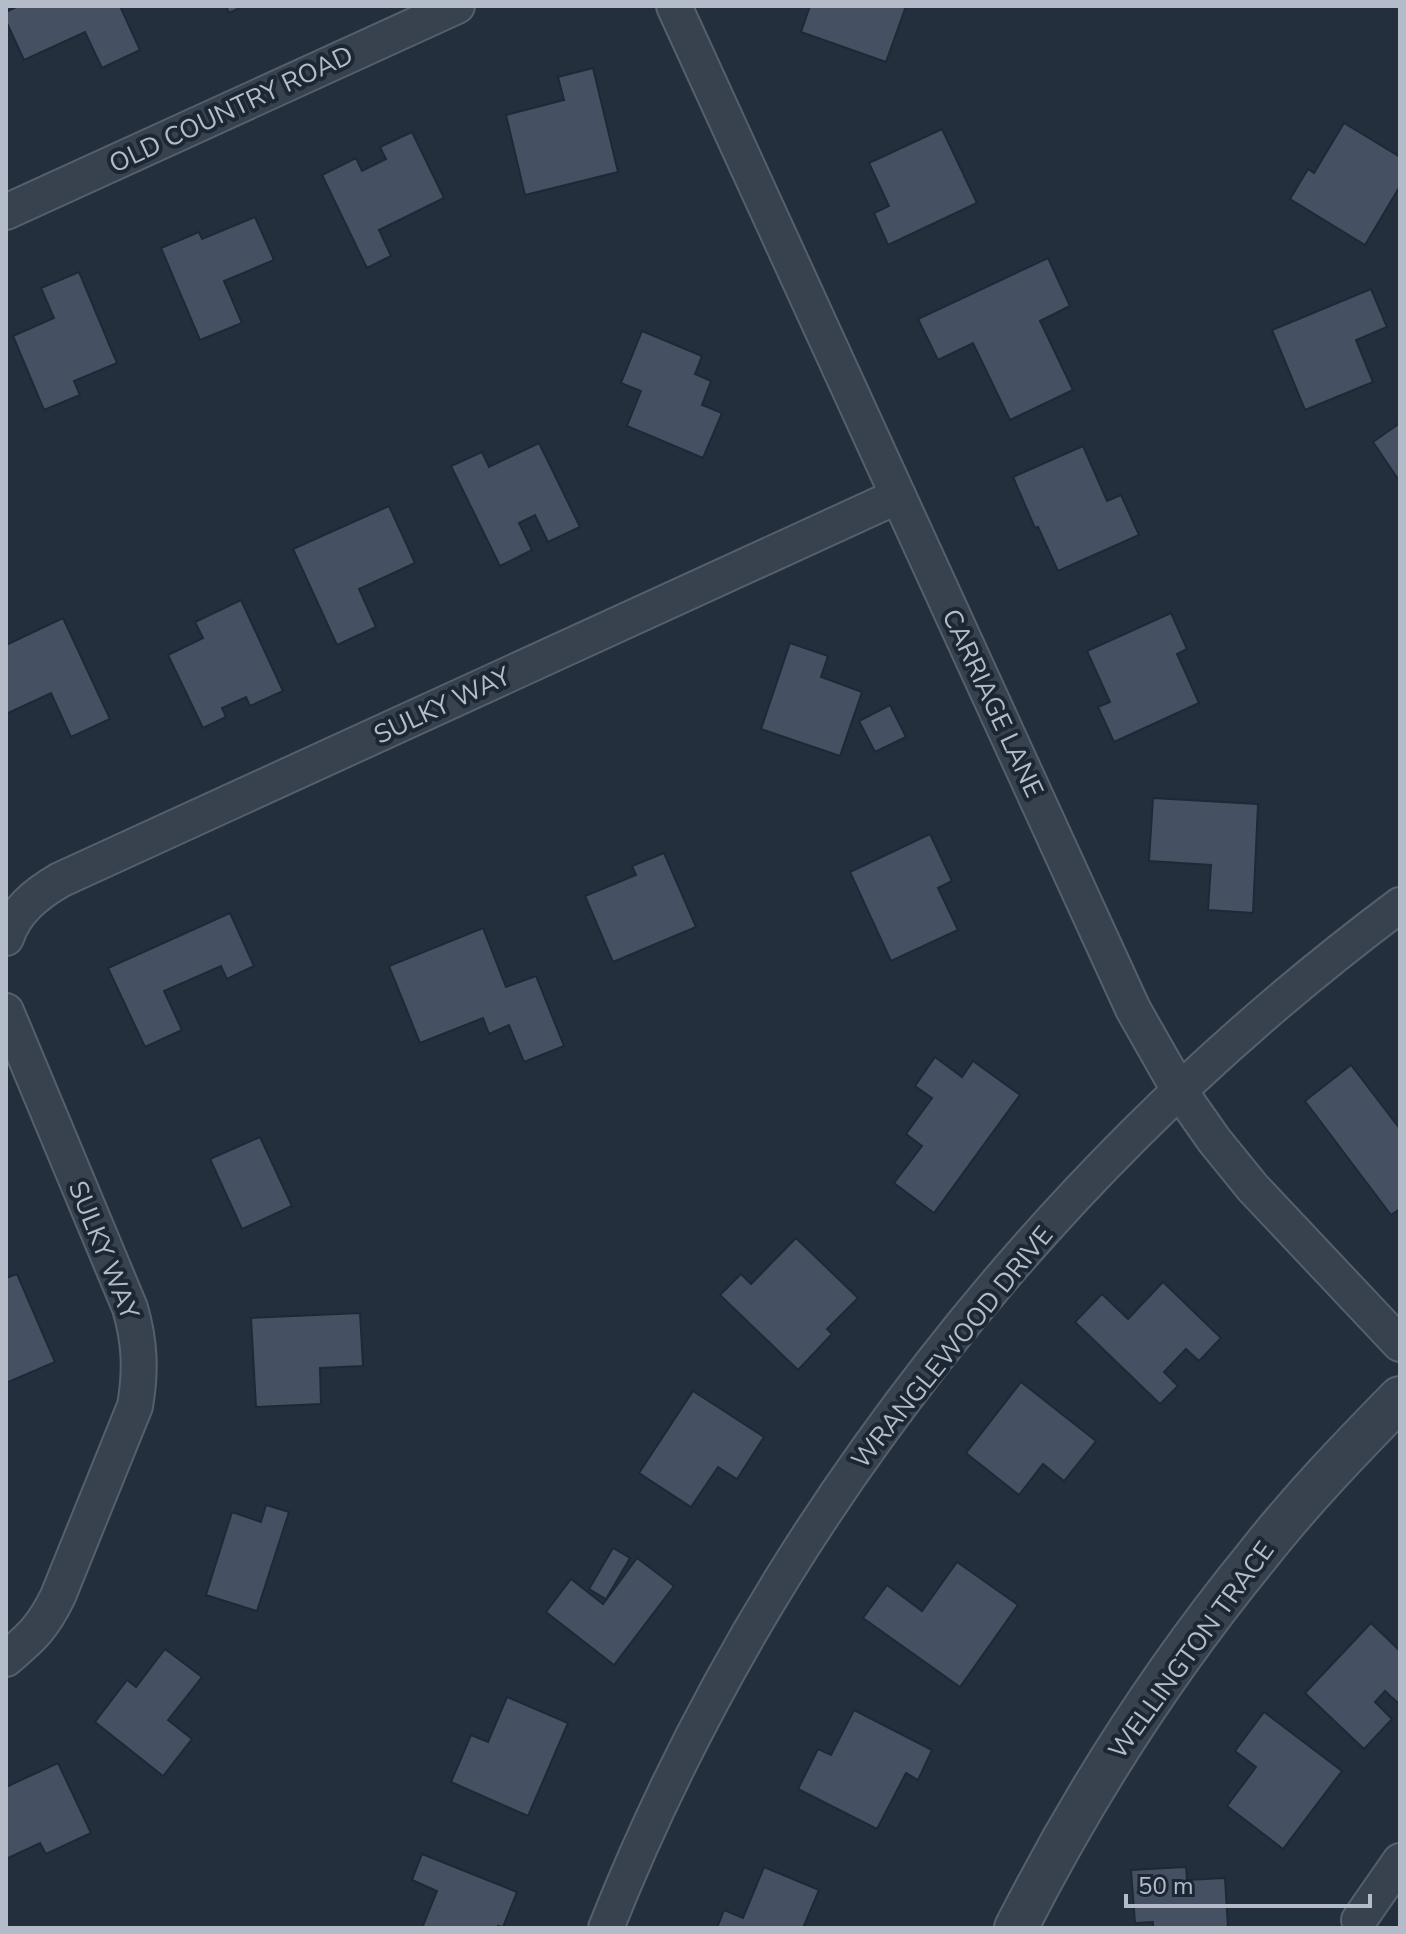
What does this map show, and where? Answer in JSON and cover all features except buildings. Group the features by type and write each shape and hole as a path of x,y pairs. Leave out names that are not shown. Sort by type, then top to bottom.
{"street":[{"name":"OLD COUNTRY ROAD","path":"6,212 457,6"},
{"name":"CARRIAGE LANE","path":"674,6 1133,1009 1179,1090 1214,1140 1253,1188 1400,1344"},
{"name":"SULKY WAY","path":"6,938 21,910 39,892 60,880 898,496"},
{"name":"WRANGLEWOOD DRIVE","path":"606,1928 663,1797 709,1707 776,1589 909,1393 993,1287 1084,1186 1179,1090 1283,998 1400,905"},
{"name":"SULKY WAY","path":"6,1011 130,1308 140,1356 140,1381 135,1406 58,1596 32,1638 6,1659"},
{"name":"WELLINGTON TRACE","path":"1016,1928 1112,1756 1182,1653 1257,1555 1339,1460 1400,1398"},
{"path":"1359,1920 1400,1861"}]}
